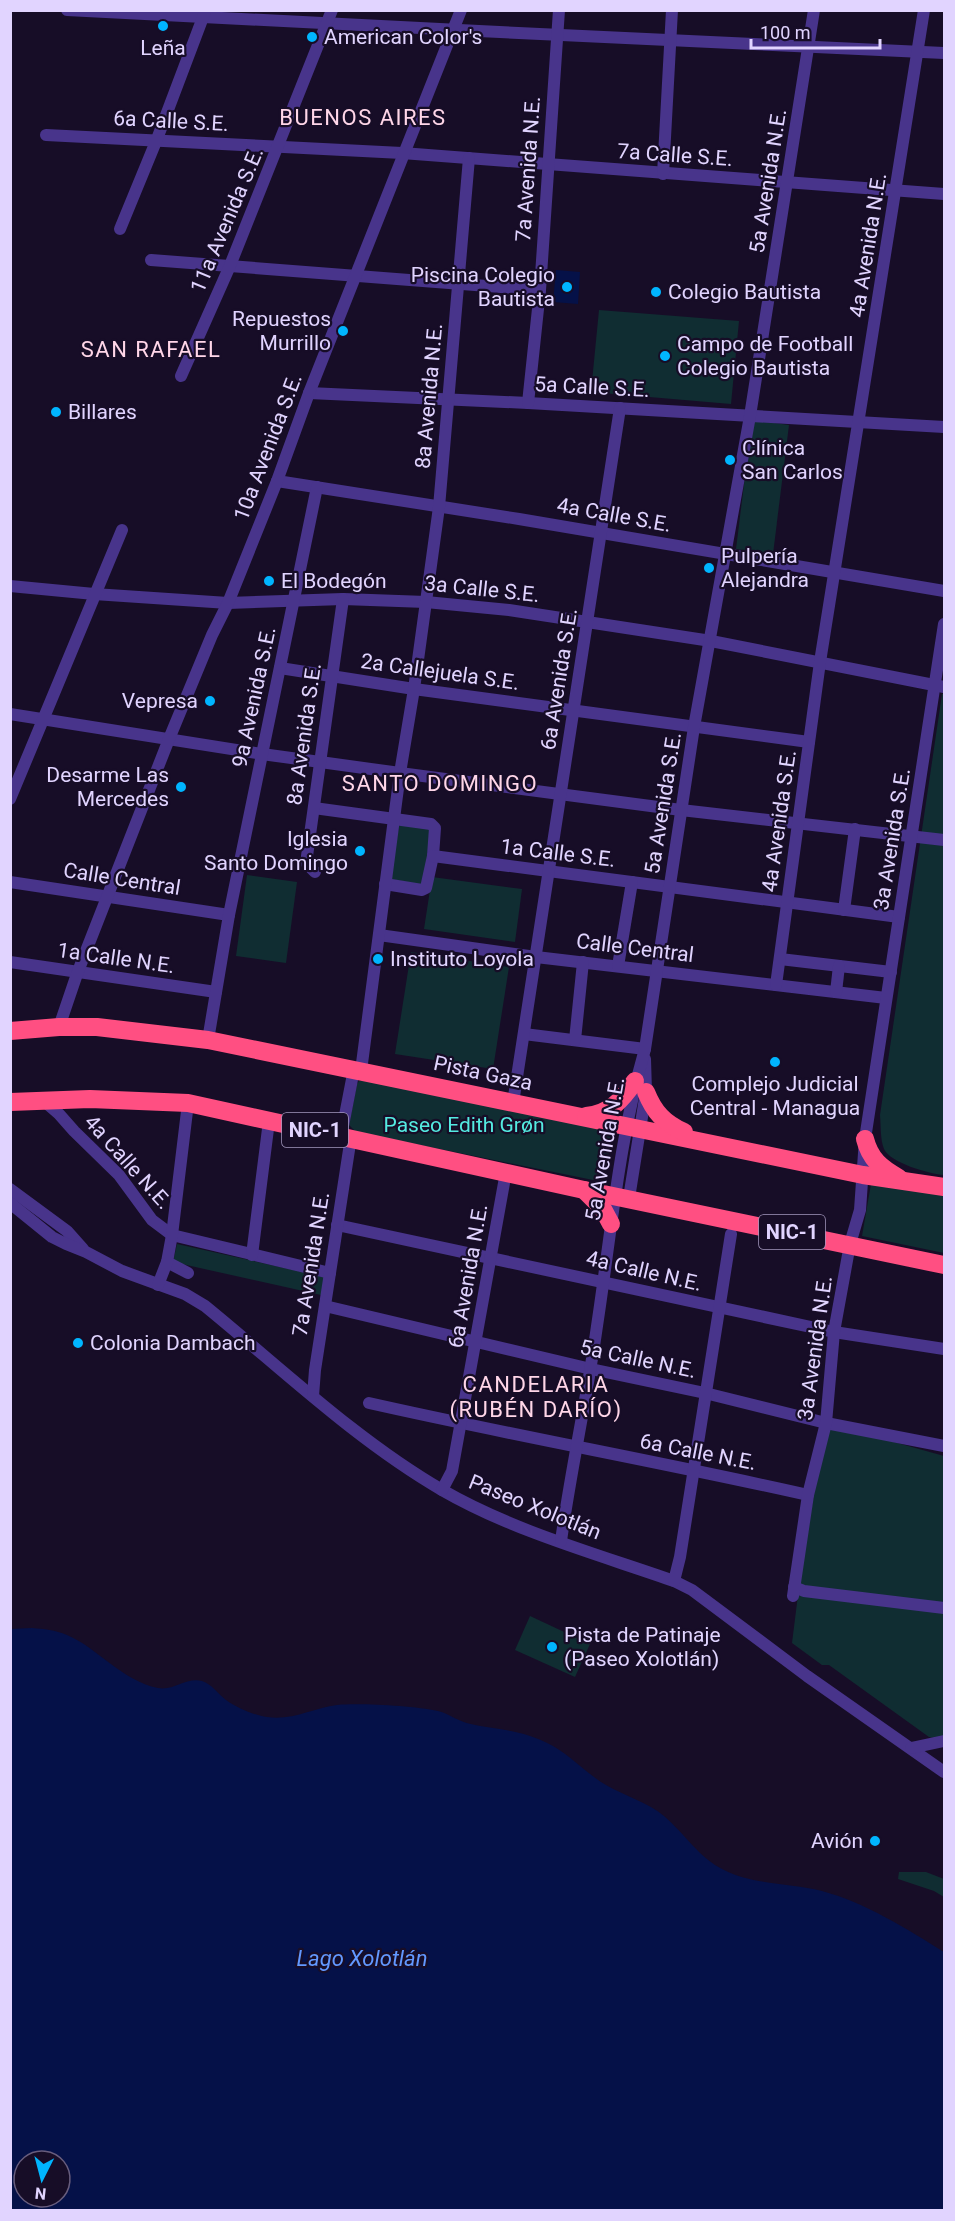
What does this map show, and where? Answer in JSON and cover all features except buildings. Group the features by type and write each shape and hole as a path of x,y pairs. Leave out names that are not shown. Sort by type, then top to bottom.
{"highway":[{"name":"Pista Gaza","path":"10,1031 96,1027 208,1040 863,1176 945,1187"},
{"path":"578,1116 599,1114 612,1108 641,1086 655,1112 664,1121 717,1145"},
{"name":"NIC-1","path":"10,1102 90,1099 188,1103 584,1190 945,1265"},
{"path":"865,1139 873,1160 905,1182"},
{"path":"584,1190 603,1209 611,1224"}],"street":[{"path":"67,10 204,14 670,42 809,45 945,53"},
{"name":"11a Avenida S.E.","path":"181,376 229,268 332,10"},
{"name":"10a Avenida S.E.","path":"59,1027 78,971 169,739 212,635 228,603 277,481 402,153 461,10"},
{"name":"7a Avenida N.E.","path":"528,403 540,290 559,10"},
{"path":"663,174 672,10"},
{"name":"5a Avenida N.E.","path":"711,641 750,416 814,10"},
{"name":"4a Avenida N.E.","path":"820,662 924,10"},
{"path":"120,229 204,14"},
{"name":"6a Calle S.E.","path":"46,135 402,153"},
{"name":"7a Calle S.E.","path":"402,153 945,194"},
{"name":"8a Avenida N.E.","path":"426,602 439,507 470,158"},
{"path":"151,261 540,290"},
{"name":"5a Calle S.E.","path":"309,393 945,427"},
{"name":"6a Avenida S.E.","path":"536,957 620,408"},
{"name":"4a Calle S.E.","path":"277,481 601,532 945,591"},
{"name":"9a Avenida S.E.","path":"208,1040 229,915 317,487"},
{"path":"10,800 122,530"},
{"name":"3a Calle S.E.","path":"10,586 228,603 343,599 426,602 508,610 711,641 940,686"},
{"name":"8a Avenida S.E.","path":"315,872 307,864 343,599"},
{"path":"379,935 400,773 426,602"},
{"path":"940,686 945,624"},
{"name":"5a Avenida S.E.","path":"656,970 694,727 711,641"},
{"name":"4a Avenida S.E.","path":"776,985 820,662"},
{"name":"2a Callejuela S.E.","path":"280,668 414,689 809,742"},
{"name":"3a Avenida S.E.","path":"886,998 911,836 940,686"},
{"path":"10,714 262,754 400,773 681,810 945,840"},
{"path":"314,808 431,824 435,828 433,856 426,888 422,890 385,884"},
{"path":"844,910 855,829"},
{"name":"1a Calle S.E.","path":"433,856 899,917"},
{"name":"Calle Central","path":"10,882 229,915"},
{"path":"618,966 632,882"},
{"name":"7a Avenida N.E.","path":"314,1396 315,1370 337,1225 346,1136 379,935"},
{"name":"Calle Central","path":"379,935 536,957 886,998"},
{"path":"513,1103 536,957"},
{"path":"780,959 891,972"},
{"name":"1a Calle N.E.","path":"10,962 216,992"},
{"path":"575,1040 583,962"},
{"path":"836,992 839,966"},
{"name":"5a Avenida N.E.","path":"561,1541 575,1448 591,1369 611,1224 622,1197 641,1086 656,970"},
{"name":"3a Avenida N.E.","path":"886,998 865,1139 860,1210 850,1244 834,1332 826,1423 808,1495 794,1592 804,1591 945,1608"},
{"path":"524,1034 645,1048"},
{"name":"4a Calle N.E.","path":"44,1101 119,1175 152,1220 172,1235 330,1273"},
{"path":"158,1285 167,1262 172,1235 188,1103"},
{"path":"252,1255 269,1120"},
{"name":"6a Avenida N.E.","path":"442,1490 452,1472 506,1172"},
{"name":"Paseo Xolotlán","path":"10,1189 67,1231 86,1252"},
{"name":"Paseo Xolotlán","path":"10,1203 52,1237 122,1270 185,1294 205,1306 397,1461 442,1490 497,1517 674,1581 692,1590 807,1676 945,1772"},
{"name":"4a Calle N.E.","path":"337,1225 834,1332 945,1349"},
{"path":"674,1581 731,1234"},
{"path":"167,1262 188,1273"},
{"name":"5a Calle N.E.","path":"325,1306 826,1423 945,1446"},
{"name":"6a Calle N.E.","path":"369,1403 575,1448 694,1469 808,1495"},
{"path":"911,1748 945,1741"}],"green space":[{"name":"Campo de Football Colegio Bautista","path":"599,310 739,321 731,404 591,392"},
{"path":"752,420 789,425 773,554 736,549"},
{"path":"942,694 944,694 944,1175 911,1167 888,1154 882,1141 880,1115"},
{"path":"403,823 426,826 431,831 423,885 390,879 399,826"},
{"path":"247,875 297,882 286,963 236,956"},
{"path":"432,877 522,889 515,942 424,929"},
{"path":"411,952 509,967 493,1069 395,1054"},
{"name":"Paseo Edith Grøn","path":"369,1080 609,1130 611,1141 605,1177 598,1181 356,1132 349,1125 357,1084 359,1081"},
{"path":"871,1184 944,1193 944,1253 862,1236"},
{"path":"177,1244 325,1277 321,1295 173,1262"},
{"path":"826,1423 944,1456 944,1737 939,1739 929,1737 829,1665 822,1665 792,1643 801,1571"},
{"name":"Pista de Patinaje (Paseo Xolotlán)","path":"530,1616 590,1644 575,1677 515,1650"},
{"path":"899,1872 926,1872 944,1879 944,1897 934,1891 898,1879"}],"water":[{"name":"Piscina Colegio Bautista","path":"556,270 580,272 578,304 553,302"},
{"name":"Lago Xolotlán","path":"32,1628 67,1635 133,1679 158,1688 169,1688 196,1680 202,1681 209,1684 230,1703 262,1716 276,1718 294,1716 337,1705 402,1706 438,1711 467,1723 532,1736 560,1750 606,1785 657,1811 707,1859 724,1870 747,1878 810,1888 838,1896 886,1917 944,1952 944,2210 11,2210 10,1629"}],"place":[{"name":"Leña","path":"163,26"},
{"name":"American Color's","path":"312,37"},
{"name":"Piscina Colegio Bautista","path":"567,287"},
{"name":"Colegio Bautista","path":"656,292"},
{"name":"Repuestos Murrillo","path":"343,331"},
{"name":"Campo de Football Colegio Bautista","path":"665,356"},
{"name":"Billares","path":"56,412"},
{"name":"Clínica San Carlos","path":"730,460"},
{"name":"Pulpería Alejandra","path":"709,568"},
{"name":"El Bodegón","path":"269,581"},
{"name":"Vepresa","path":"210,701"},
{"name":"Desarme Las Mercedes","path":"181,787"},
{"name":"Iglesia Santo Domingo","path":"360,851"},
{"name":"Instituto Loyola","path":"378,959"},
{"name":"Complejo Judicial Central - Managua","path":"775,1062"},
{"name":"Colonia Dambach","path":"78,1343"},
{"name":"Pista de Patinaje (Paseo Xolotlán)","path":"552,1647"},
{"name":"Avión","path":"875,1841"}],"district":[{"name":"BUENOS AIRES","path":"363,117"},
{"name":"SAN RAFAEL","path":"151,349"},
{"name":"SANTO DOMINGO","path":"440,783"},
{"name":"CANDELARIA (RUBÉN DARÍO)","path":"536,1396"}]}
